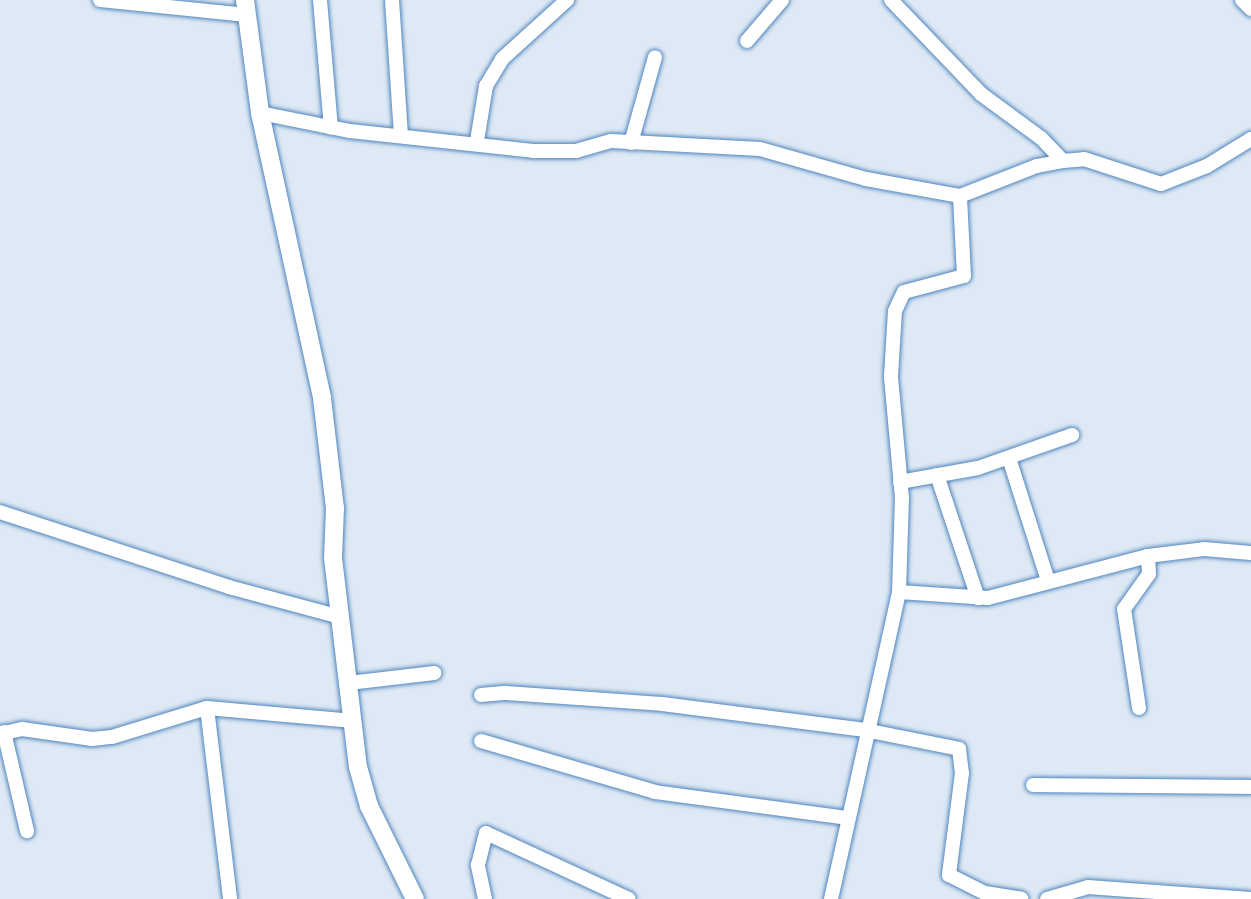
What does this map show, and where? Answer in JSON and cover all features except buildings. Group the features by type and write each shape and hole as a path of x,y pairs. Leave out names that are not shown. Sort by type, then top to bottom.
{"street":[{"path":"100,0 246,7 260,113 323,398 340,617 358,767 369,806 415,899"},
{"path":"320,0 331,128"},
{"path":"392,0 401,136"},
{"path":"477,141 486,86 502,59 567,0"},
{"path":"747,41 782,0"},
{"path":"891,0 981,94 1041,138 1063,161"},
{"path":"1242,0 1251,9"},
{"path":"631,143 655,57"},
{"path":"260,113 331,128 477,141 533,151 631,143 760,149 866,179 960,196 1037,166 1084,159 1161,184 1207,166 1250,138"},
{"path":"831,899 865,730 880,688 899,592 900,482 891,376 898,297 964,276 960,196"},
{"path":"900,482 1009,458 1072,435"},
{"path":"1009,458 1048,581"},
{"path":"937,475 978,598"},
{"path":"0,512 229,587 340,617"},
{"path":"899,592 978,598 1148,556 1204,549 1251,553"},
{"path":"1139,708 1124,609 1149,574 1148,556"},
{"path":"349,683 434,673"},
{"path":"481,695 506,692 662,704 865,730 962,751 949,875 985,896 1022,899"},
{"path":"26,831 2,733 22,729 92,739 112,737 207,708 353,721"},
{"path":"207,708 230,899"},
{"path":"481,741 655,792 847,818"},
{"path":"1033,785 1251,787"},
{"path":"485,899 478,865 486,833 629,899"},
{"path":"1047,899 1088,887 1251,899"}]}
